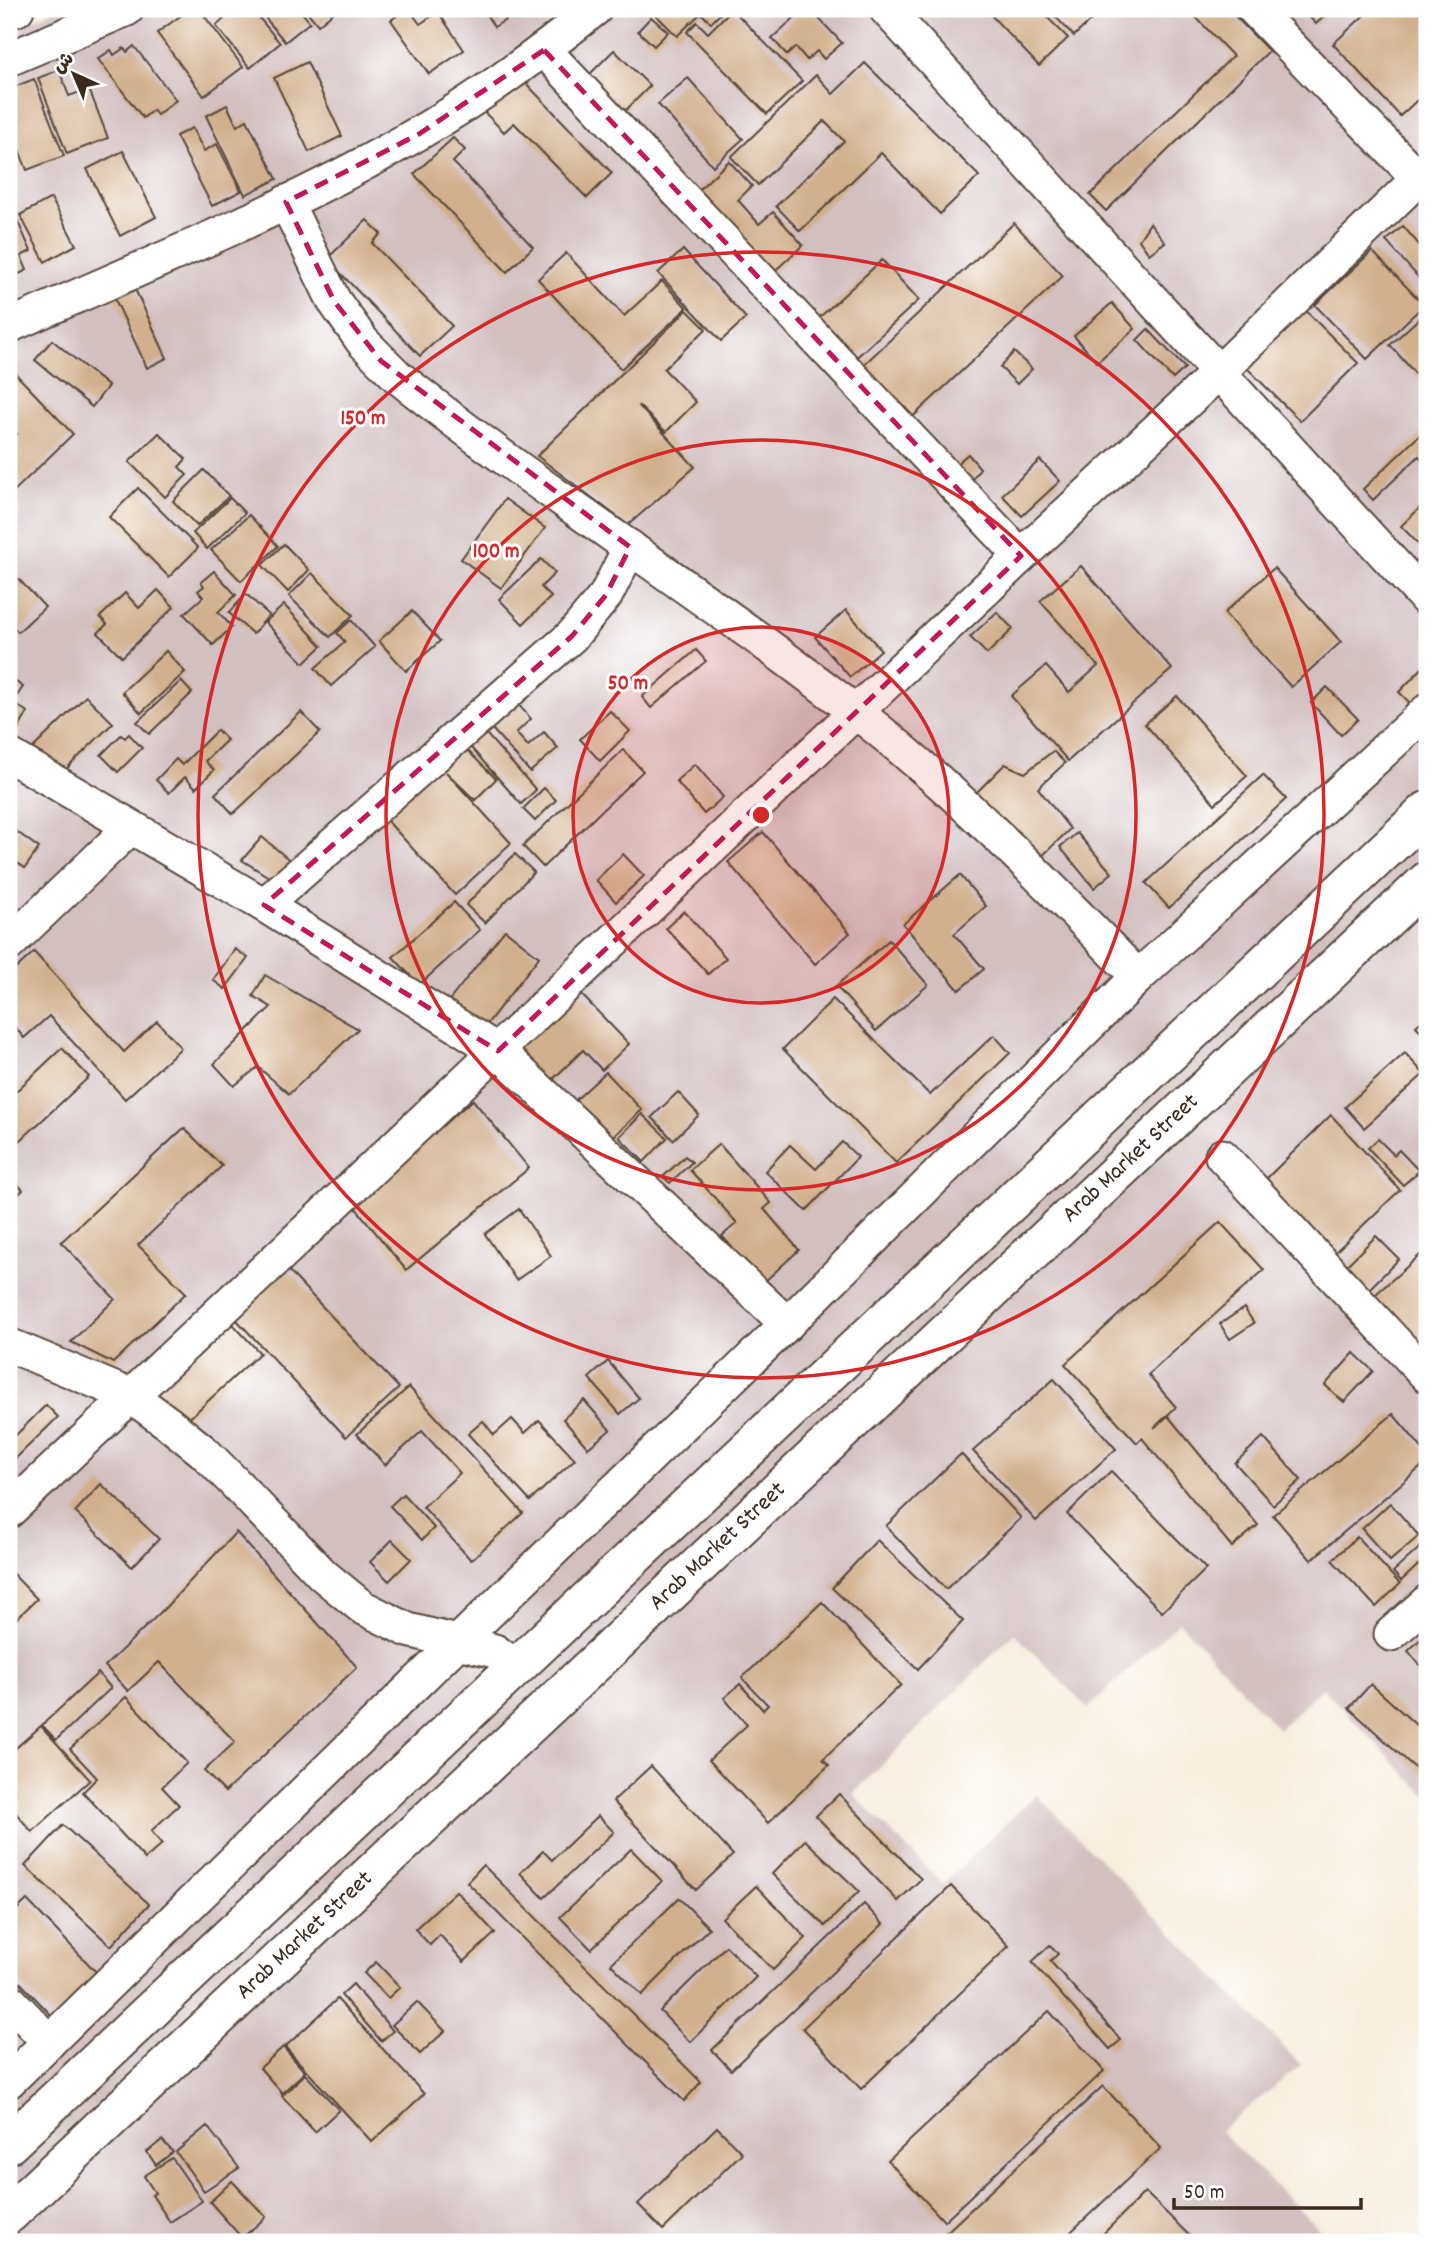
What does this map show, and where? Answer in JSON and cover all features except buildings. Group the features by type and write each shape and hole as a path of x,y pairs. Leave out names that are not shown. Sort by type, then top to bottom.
{"main road":[{"path":"9,2144 1427,811"},
{"name":"Arab Market Street","path":"9,2214 1427,881"}],"street":[{"path":"9,12 17,9"},
{"path":"9,59 127,9"},
{"path":"9,326 353,170 482,94 544,50 595,9"},
{"path":"886,9 1427,600"},
{"path":"9,1511 1219,372 1423,174 1254,9"},
{"path":"544,50 1021,556"},
{"path":"286,202 334,301 363,342 381,361 435,406 855,712 905,752 985,825 1138,977"},
{"path":"264,905 572,636 606,595 630,547"},
{"path":"9,2081 787,1325 1138,977 1427,711"},
{"path":"9,755 264,905 498,1051 787,1325"},
{"path":"9,944 131,827"},
{"path":"1222,1156 1427,1376"},
{"path":"9,1345 131,1396 204,1452 342,1592 384,1620 408,1630 495,1651 516,1667"},
{"path":"1391,1634 1427,1602"},
{"path":"9,2000 49,2042"}],"highlighted area":[{"path":"544,50 1021,556 498,1051 264,905 572,636 606,595 630,547 381,361 334,301 286,202 419,134"}],"shaded area":[{"path":"57,9 1427,9 1427,1796 1322,1688 1278,1729 1179,1622 1088,1709 1014,1633 853,1794 943,1884 1036,1794 1301,2065 1220,2131 1332,2242 9,2242 9,30"}]}
